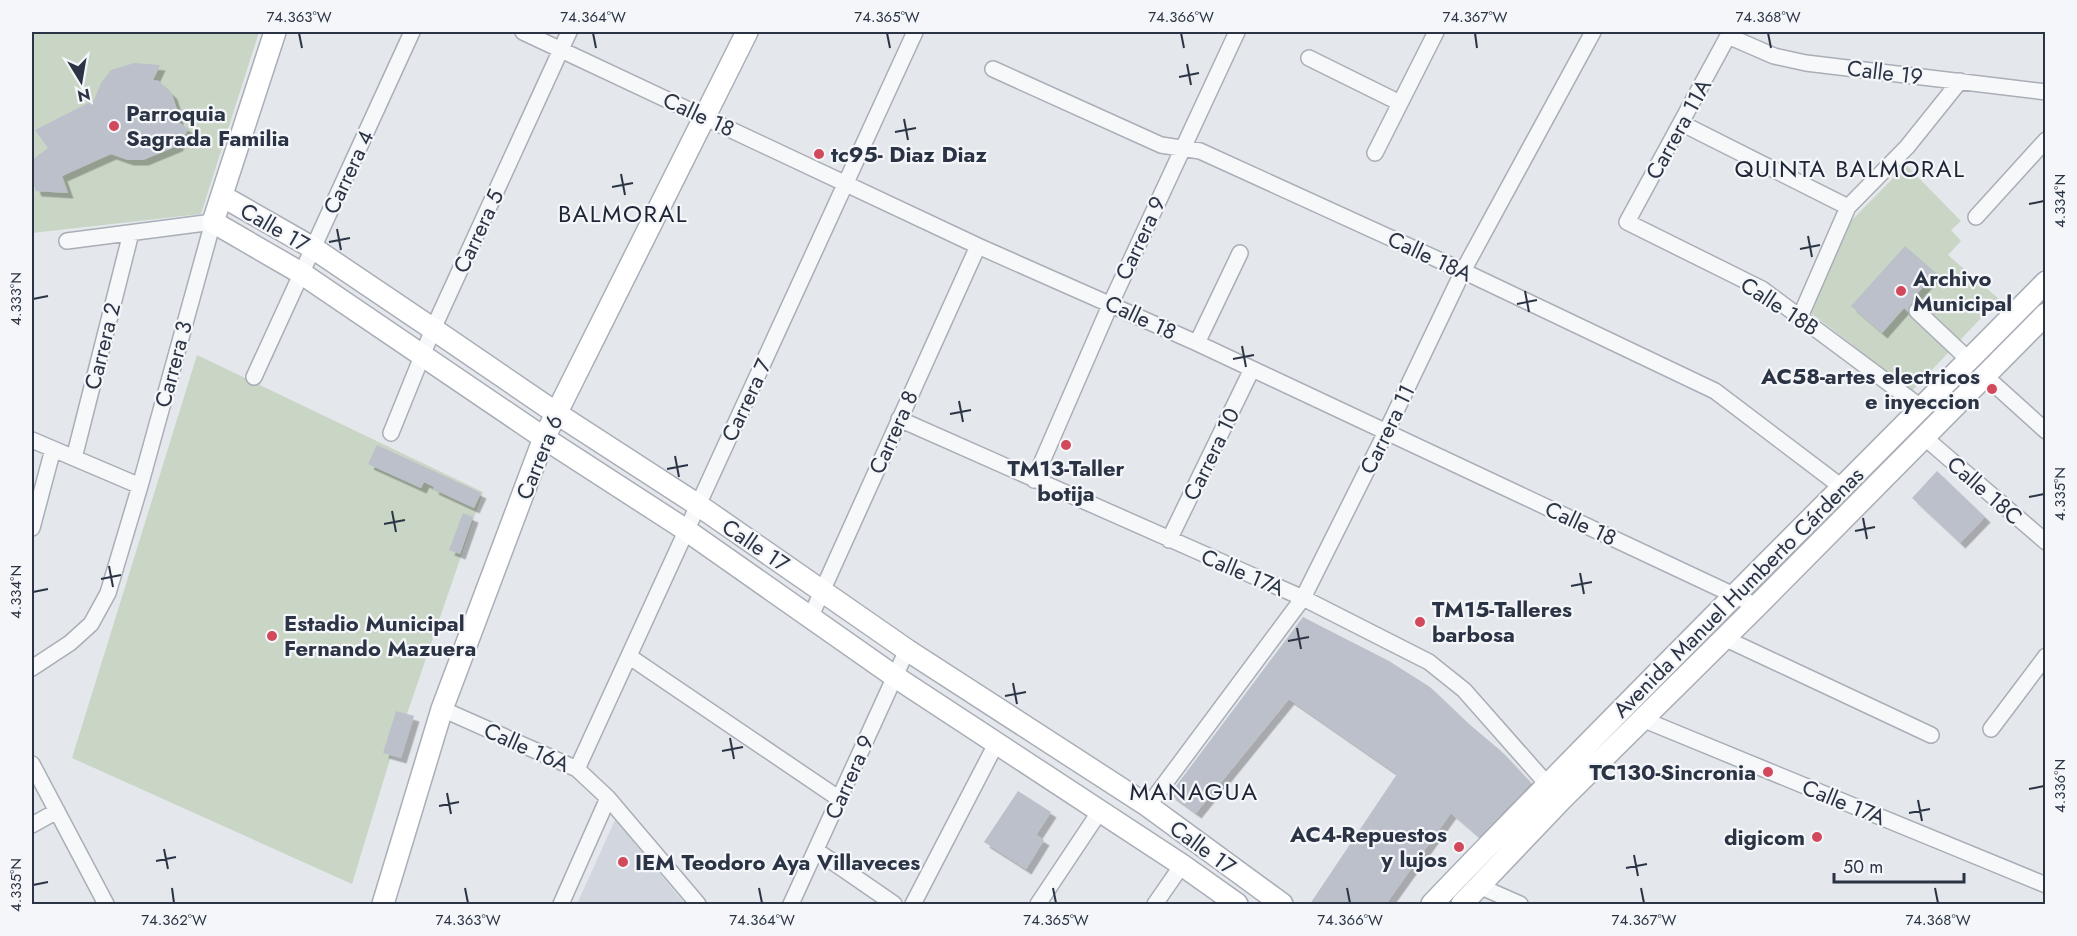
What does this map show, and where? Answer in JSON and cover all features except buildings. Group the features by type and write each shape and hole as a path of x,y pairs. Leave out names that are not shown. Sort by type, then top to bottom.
{"street":[{"name":"Carrera 3","path":"32,668 70,643 91,624 108,593 213,222 274,32"},
{"name":"Carrera 4","path":"254,377 411,32"},
{"name":"Calle 18","path":"523,32 978,246 1197,343 1757,606"},
{"name":"Carrera 5","path":"391,433 433,328 569,32"},
{"name":"Carrera 6","path":"383,904 442,709 544,438 745,32"},
{"name":"Carrera 7","path":"578,769 915,32"},
{"name":"Carrera 9","path":"1034,480 1181,148 1237,32"},
{"path":"1375,153 1436,32"},
{"name":"Carrera 11","path":"1148,806 1304,598 1463,271 1591,32"},
{"name":"Calle 19","path":"1728,36 1774,56 1806,63 2046,92"},
{"name":"Carrera 11A","path":"1627,222 1728,36"},
{"path":"1309,58 1400,102"},
{"name":"Calle 18A","path":"993,69 1161,145 1200,152 1463,271 1716,391 1843,488"},
{"path":"1800,317 1848,207 1907,147 1960,81"},
{"path":"1681,123 1848,207"},
{"path":"1976,217 2046,140"},
{"name":"Calle 17","path":"222,196 313,248 433,328 556,413 698,505 907,650 1148,806 1282,904"},
{"name":"Calle 17","path":"213,222 301,273 544,438 686,530 894,676 997,742 1237,904"},
{"path":"67,241 213,222"},
{"name":"Calle 18B","path":"1627,222 1762,289 1922,408"},
{"name":"Carrera 2","path":"74,458 131,233"},
{"name":"Carrera 8","path":"810,618 978,246"},
{"path":"1197,343 1240,253"},
{"name":"Avenida Manuel Humberto Cárdenas","path":"1432,904 1547,784 2046,282"},
{"path":"1917,311 1969,360"},
{"name":"Avenida Manuel Humberto Cárdenas","path":"1462,904 1642,718 1757,606 2046,314"},
{"name":"Carrera 10","path":"1169,540 1252,369"},
{"path":"1984,375 2046,431"},
{"name":"Calle 17A","path":"898,419 1304,598 1429,662 1480,706 1547,784"},
{"name":"Calle 18C","path":"1924,437 2046,542"},
{"path":"32,441 140,486"},
{"path":"32,528 53,449"},
{"path":"1724,638 1931,735"},
{"name":"Carrera 9","path":"791,904 907,650"},
{"path":"1990,729 2046,656"},
{"path":"630,657 838,798"},
{"name":"Calle 16A","path":"442,709 578,769 608,798 698,904"},
{"name":"Calle 17A","path":"1642,718 2046,885"},
{"path":"913,904 997,742"},
{"path":"32,764 106,904"},
{"path":"561,904 608,798"},
{"path":"32,825 57,811"},
{"path":"1038,904 1100,811"},
{"path":"817,851 894,904"},
{"path":"1155,904 1182,865"},
{"path":"1479,886 1521,904"}],"shaded area":[{"name":"IEM Teodoro Aya Villaveces","path":"615,820 685,904 577,904"}],"green space":[{"path":"32,32 259,32 201,214 32,233"},
{"path":"1906,165 1961,221 1951,230 1961,241 1948,255 1999,299 1912,391 1811,313 1851,221"},
{"name":"Estadio Municipal Fernando Mazuera","path":"197,355 483,492 407,714 414,716 401,758 391,756 352,884 72,758"}],"place":[{"name":"Parroquia Sagrada Familia","path":"114,126"},
{"name":"tc95- Diaz Diaz","path":"819,154"},
{"name":"Archivo Municipal","path":"1901,291"},
{"name":"AC58-artes electricos e inyeccion","path":"1992,389"},
{"name":"TM13-Taller botija","path":"1066,445"},
{"name":"TM15-Talleres barbosa","path":"1420,622"},
{"name":"Estadio Municipal Fernando Mazuera","path":"272,636"},
{"name":"TC130-Sincronia","path":"1768,772"},
{"name":"digicom","path":"1817,837"},
{"name":"AC4-Repuestos y lujos","path":"1459,847"},
{"name":"IEM Teodoro Aya Villaveces","path":"623,862"}],"district":[{"name":"QUINTA BALMORAL","path":"1850,169"},
{"name":"BALMORAL","path":"623,214"},
{"name":"MANAGUA","path":"1194,792"}]}
